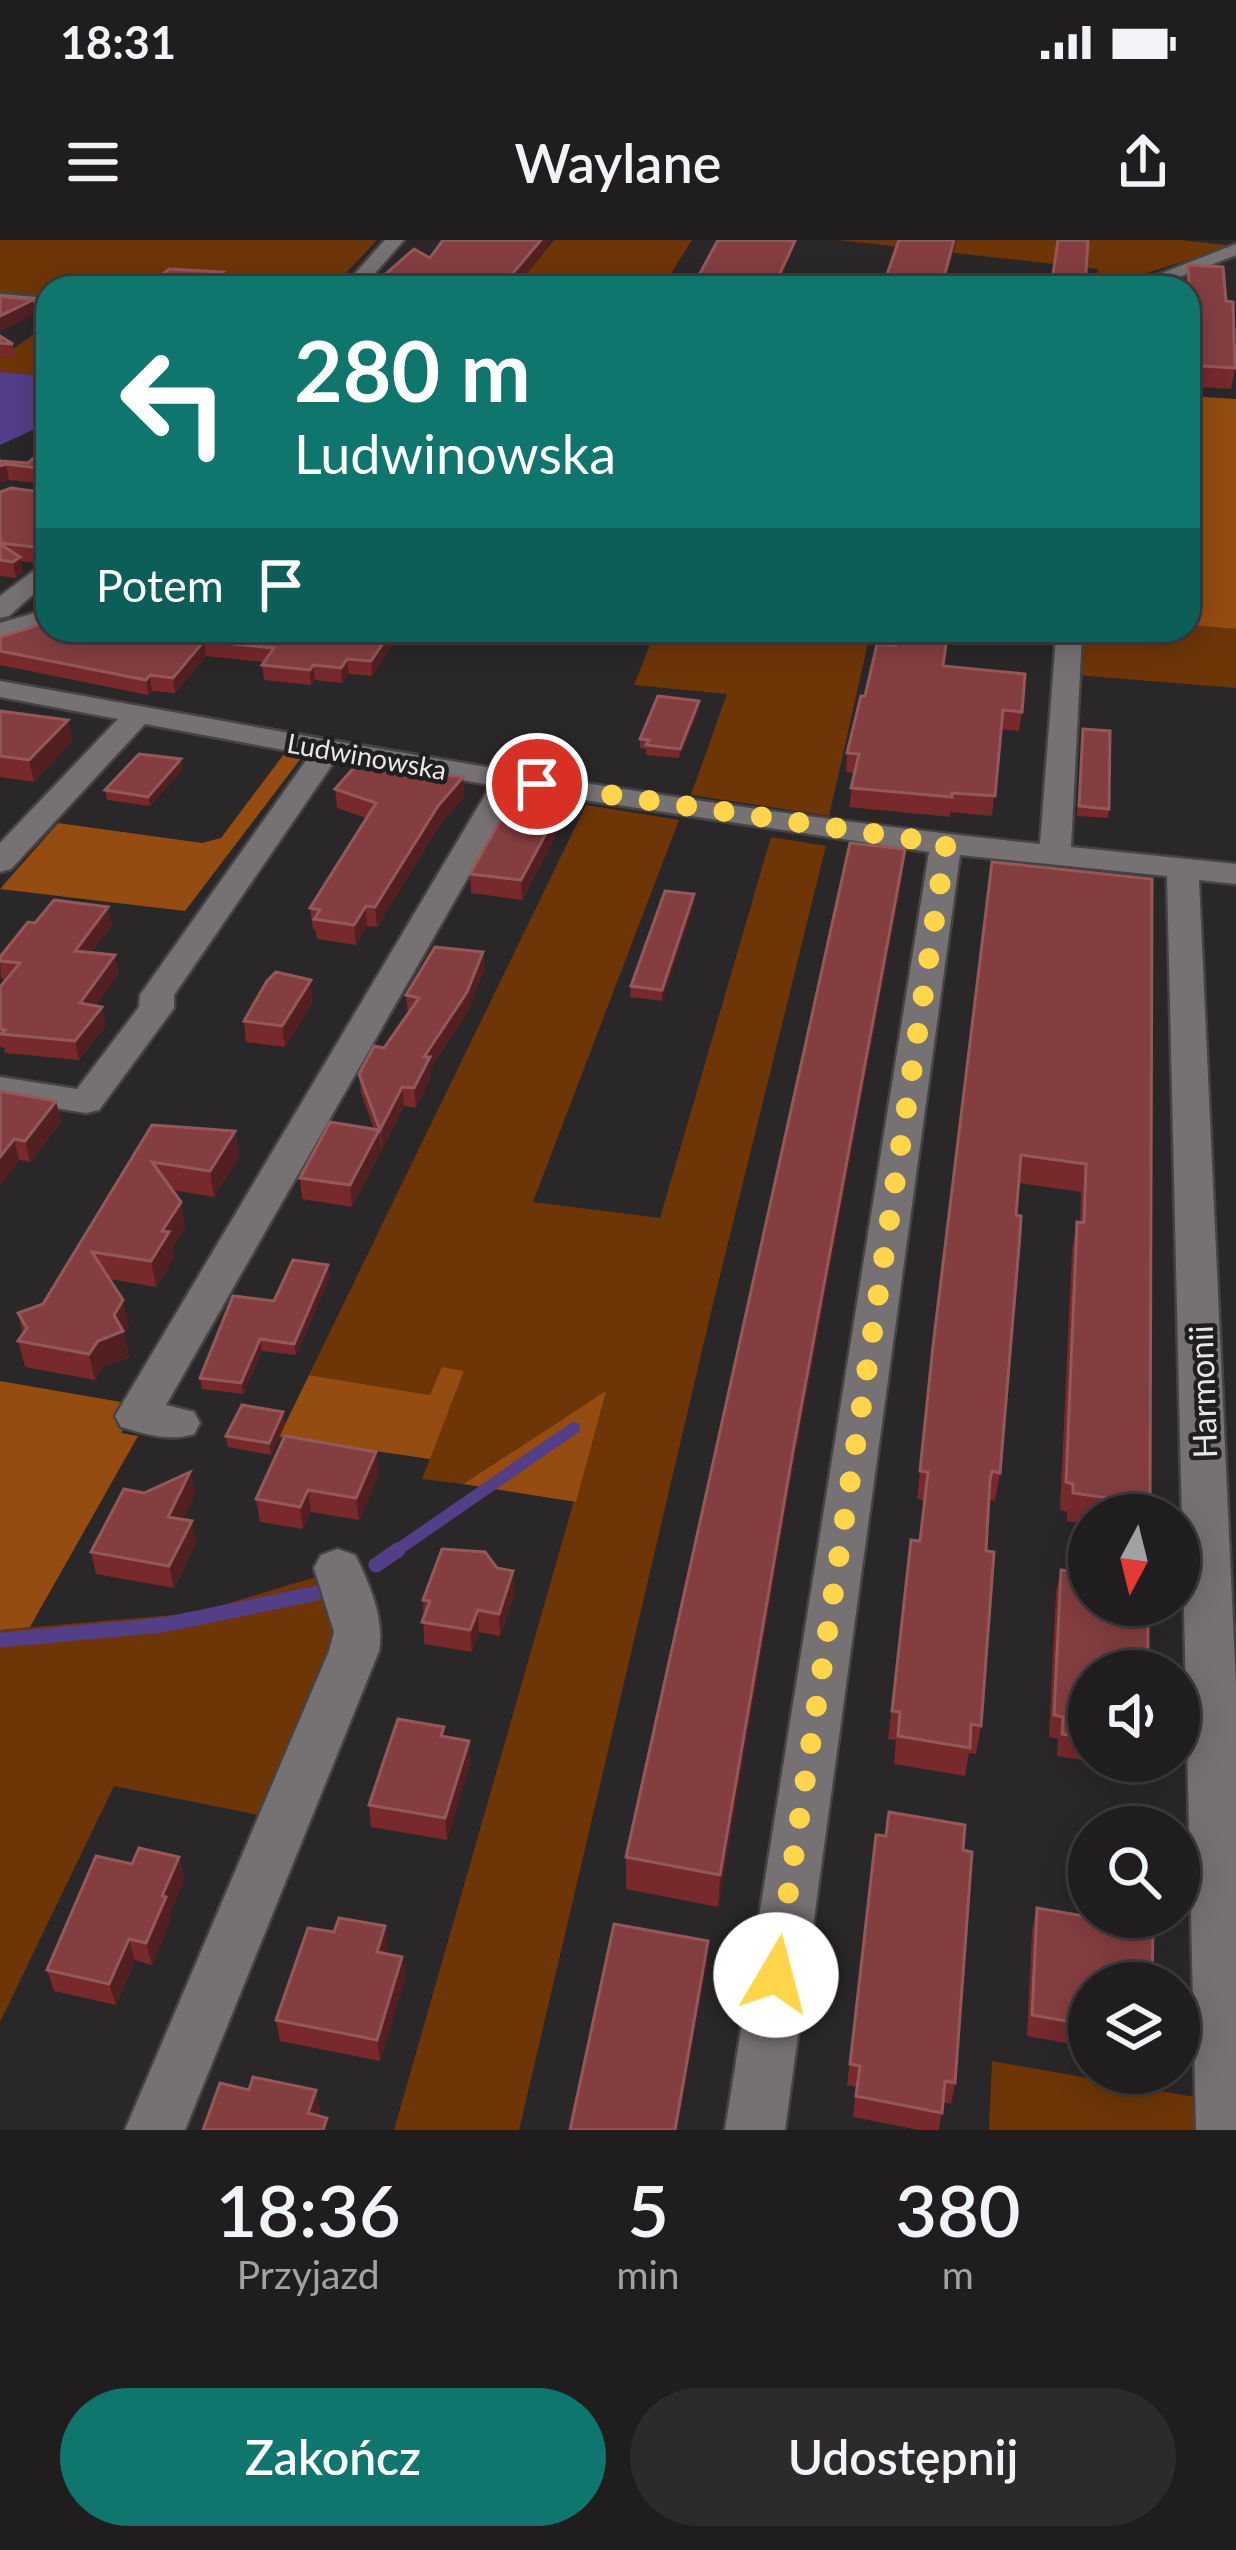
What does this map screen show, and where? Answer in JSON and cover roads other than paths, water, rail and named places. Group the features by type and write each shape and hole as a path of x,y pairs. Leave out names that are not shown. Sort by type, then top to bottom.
{"street":[{"path":"363,276 395,240"},
{"path":"1172,276 1236,249"},
{"path":"0,300 36,303"},
{"path":"2,611 36,579"},
{"path":"2,611 36,615"},
{"path":"1055,857 1069,642"},
{"name":"Ludwinowska","path":"0,689 509,780 946,844 1236,874"},
{"path":"0,862 137,716"},
{"path":"0,1088 86,1102 156,1008 158,994 329,749"},
{"path":"178,1423 137,1416 509,780"},
{"path":"755,2130 946,844"},
{"name":"Harmonii","path":"1183,869 1226,2130"},
{"path":"155,2130 354,1651 358,1632 338,1568"}],"waterway":[{"path":"393,1553 574,1428"},
{"path":"376,1565 398,1550"},
{"path":"0,1640 163,1625 318,1593"}]}
